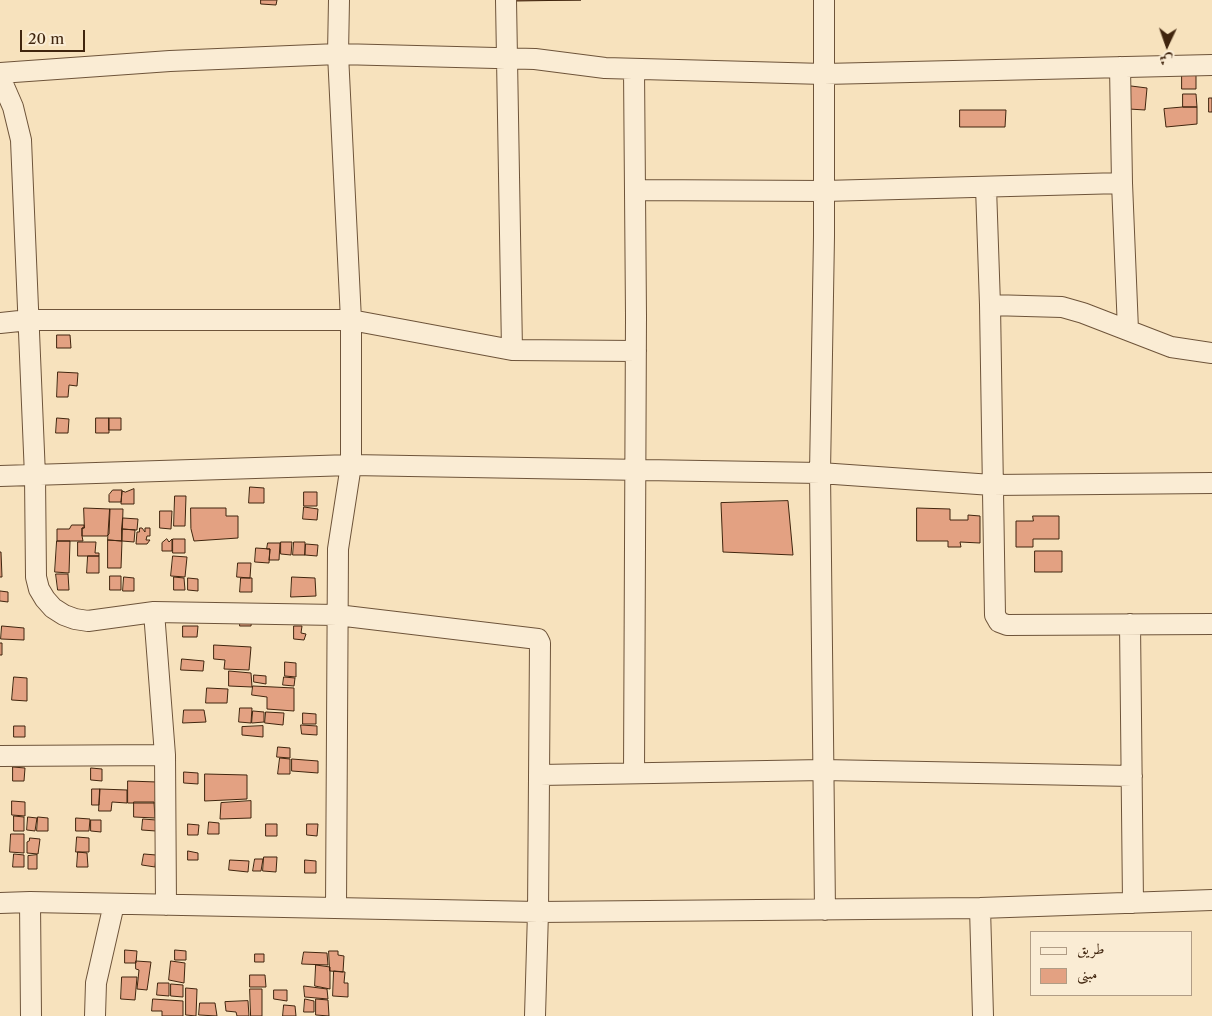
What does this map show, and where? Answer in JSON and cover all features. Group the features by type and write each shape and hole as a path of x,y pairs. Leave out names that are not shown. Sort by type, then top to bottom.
{"street":[{"path":"336,908 338,548 350,466 352,320 338,54 339,0"},
{"path":"506,0 512,350"},
{"path":"824,0 824,191 820,473 825,910"},
{"path":"0,72 170,61 338,54 535,59 605,68 824,74 1212,65"},
{"path":"1120,67 1122,183 1128,330"},
{"path":"634,69 636,351 634,773"},
{"path":"0,77 13,107 21,140 36,476 36,577 45,599 64,615 82,620 154,612 337,614 538,639 540,643 540,775 535,1016"},
{"path":"635,190 824,191 1122,183"},
{"path":"986,187 990,305 995,615 999,622 1007,625 1212,624"},
{"path":"990,305 1062,307 1083,313 1171,348 1212,353"},
{"path":"0,323 28,320 352,320 512,350 636,351"},
{"path":"0,476 350,466 820,473 992,485 1212,483"},
{"path":"154,612 165,755 166,904"},
{"path":"1130,624 1133,903"},
{"path":"0,756 165,755"},
{"path":"540,775 823,770 1132,776"},
{"path":"0,904 30,902 166,904 538,912 980,908 1212,900"},
{"path":"30,902 31,1016"},
{"path":"95,1016 96,983 114,904"},
{"path":"980,908 983,1016"}],"building":[{"path":"261,0 277,0 276,5 261,4"},
{"path":"516,0 581,0 516,1"},
{"path":"1182,74 1196,74 1196,89 1182,89"},
{"path":"1131,86 1147,88 1145,110 1129,109"},
{"path":"1183,94 1196,94 1197,107 1183,107"},
{"path":"1209,98 1212,98 1212,112 1209,112"},
{"path":"1197,107 1197,124 1166,127 1164,109"},
{"path":"960,110 1006,110 1005,127 960,127"},
{"path":"57,335 70,335 71,348 57,348"},
{"path":"58,372 78,373 77,386 69,385 68,397 57,397"},
{"path":"57,418 69,419 68,433 56,433"},
{"path":"96,418 109,418 109,433 96,433"},
{"path":"109,418 121,418 121,430 109,430"},
{"path":"250,487 264,488 264,503 249,503"},
{"path":"134,489 134,504 121,504 122,491"},
{"path":"113,490 122,490 121,502 109,502 109,495"},
{"path":"304,492 317,492 317,506 304,506"},
{"path":"175,496 186,496 185,526 174,526"},
{"path":"788,501 793,555 723,552 721,503"},
{"path":"304,507 318,509 317,520 303,519"},
{"path":"84,508 110,509 109,534 107,536 82,536"},
{"path":"191,508 226,508 226,516 238,516 238,538 194,541 191,529"},
{"path":"917,508 950,509 950,520 968,520 968,515 980,516 980,543 960,542 961,547 948,547 948,541 917,541"},
{"path":"110,509 123,509 122,541 108,540"},
{"path":"160,511 172,511 171,529 160,528"},
{"path":"1033,516 1059,516 1059,539 1033,539 1033,547 1016,547 1016,521 1033,521"},
{"path":"123,518 138,519 137,530 122,529"},
{"path":"72,525 84,525 84,528 82,528 83,541 57,541 57,529 69,529"},
{"path":"140,528 145,532 145,528 150,528 150,536 147,536 146,540 150,540 147,544 136,544 137,532 139,532"},
{"path":"122,529 135,530 134,542 122,541"},
{"path":"167,539 169,542 172,539 172,551 162,551 162,543"},
{"path":"173,539 185,539 185,553 173,553"},
{"path":"108,540 122,541 121,568 108,568"},
{"path":"57,541 70,541 69,573 55,572"},
{"path":"78,542 96,542 95,553 99,553 99,556 78,556"},
{"path":"281,542 292,542 291,555 281,554"},
{"path":"294,542 305,542 305,555 293,555"},
{"path":"268,543 280,543 279,560 269,560 270,549 267,549"},
{"path":"306,544 318,545 317,556 305,555"},
{"path":"256,548 270,549 269,563 255,562"},
{"path":"1035,551 1062,551 1062,572 1035,572"},
{"path":"1,552 2,577 0,577"},
{"path":"88,556 99,556 99,573 87,573"},
{"path":"173,556 187,557 185,577 171,576"},
{"path":"238,563 251,563 250,578 237,577"},
{"path":"56,574 68,574 69,590 58,590"},
{"path":"110,576 121,576 121,590 110,590"},
{"path":"124,577 134,578 134,591 123,591"},
{"path":"174,577 184,578 185,590 174,590"},
{"path":"292,577 315,578 316,596 291,597"},
{"path":"188,578 198,579 198,591 188,590"},
{"path":"241,578 252,578 252,592 240,592"},
{"path":"0,591 8,592 8,602 0,601"},
{"path":"240,616 252,616 251,626 240,626"},
{"path":"2,626 24,628 24,640 1,639"},
{"path":"183,626 198,626 197,637 183,637"},
{"path":"294,626 302,626 301,633 306,634 304,640 294,639"},
{"path":"0,643 2,643 2,655 0,655"},
{"path":"214,645 251,647 249,670 224,669 225,660 214,659"},
{"path":"182,659 204,661 203,671 181,670"},
{"path":"285,662 296,663 296,677 285,676"},
{"path":"229,671 251,673 252,687 229,686"},
{"path":"254,675 266,676 266,684 254,682"},
{"path":"14,677 27,678 27,701 12,700"},
{"path":"284,677 295,678 294,686 283,685"},
{"path":"253,686 294,688 294,711 267,709 267,697 252,695"},
{"path":"207,688 228,689 227,703 206,703"},
{"path":"240,708 252,708 251,723 239,722"},
{"path":"184,710 204,710 206,722 183,723"},
{"path":"253,711 264,712 264,722 252,723"},
{"path":"266,712 284,713 283,725 265,723"},
{"path":"303,713 316,714 316,724 303,724"},
{"path":"301,725 317,726 317,735 302,734"},
{"path":"14,726 25,726 25,737 14,737"},
{"path":"263,726 263,737 242,735 242,727"},
{"path":"278,747 290,748 290,758 277,757"},
{"path":"280,758 290,759 290,774 278,774"},
{"path":"292,759 318,761 318,773 292,771"},
{"path":"13,767 25,768 24,781 13,781"},
{"path":"91,768 102,769 102,781 91,780"},
{"path":"184,772 198,773 198,784 184,783"},
{"path":"205,774 247,775 247,799 205,801"},
{"path":"128,781 157,782 156,803 128,803"},
{"path":"92,789 100,789 99,805 92,805"},
{"path":"100,789 127,790 127,803 112,802 111,811 99,811"},
{"path":"12,801 25,802 25,816 12,815"},
{"path":"251,801 251,818 220,819 221,803"},
{"path":"134,802 154,802 155,818 134,817"},
{"path":"14,816 24,817 24,831 14,831"},
{"path":"28,817 37,818 35,831 27,830"},
{"path":"38,817 48,818 48,831 37,831"},
{"path":"76,818 90,819 89,831 76,831"},
{"path":"143,819 156,820 156,831 142,830"},
{"path":"91,820 101,820 101,832 91,831"},
{"path":"209,822 219,823 219,834 208,834"},
{"path":"188,824 199,825 198,835 188,835"},
{"path":"266,824 277,824 277,836 266,836"},
{"path":"307,824 318,824 317,836 307,835"},
{"path":"11,834 24,834 24,853 10,852"},
{"path":"77,837 89,838 89,852 76,852"},
{"path":"30,838 40,839 38,854 27,853 27,842"},
{"path":"188,851 198,853 198,860 188,860"},
{"path":"78,852 87,853 88,867 77,867"},
{"path":"14,854 24,855 24,867 13,867"},
{"path":"144,854 156,855 155,867 142,865"},
{"path":"37,855 37,869 28,869 28,856"},
{"path":"264,857 277,857 276,872 263,871"},
{"path":"255,859 263,859 261,871 253,871"},
{"path":"230,860 249,861 248,872 229,870"},
{"path":"305,860 316,861 316,873 305,873"},
{"path":"125,950 137,951 136,963 125,963"},
{"path":"175,950 186,951 186,960 175,960"},
{"path":"329,951 338,951 338,955 344,956 343,972 330,971"},
{"path":"304,952 327,953 328,965 302,964"},
{"path":"255,954 264,954 264,962 255,962"},
{"path":"136,961 151,962 147,990 137,989 139,970 136,969"},
{"path":"171,961 185,963 184,983 169,980"},
{"path":"316,965 330,967 330,989 315,986"},
{"path":"334,971 345,972 344,983 348,983 348,997 333,996"},
{"path":"250,975 265,975 266,987 250,987"},
{"path":"122,977 137,977 135,1000 121,999"},
{"path":"158,983 169,983 169,996 157,995"},
{"path":"171,984 183,985 183,997 171,996"},
{"path":"304,986 327,989 328,999 305,997"},
{"path":"186,988 197,989 196,1016 186,1015"},
{"path":"250,989 262,989 262,1016 251,1016"},
{"path":"274,990 287,990 287,1001 274,999"},
{"path":"153,999 183,1001 183,1016 162,1016 162,1011 152,1011"},
{"path":"305,999 314,1001 314,1012 304,1012"},
{"path":"316,999 328,1000 329,1016 316,1015"},
{"path":"248,1001 249,1016 237,1016 236,1012 226,1011 225,1002"},
{"path":"200,1003 215,1003 217,1016 199,1015"},
{"path":"284,1005 295,1006 296,1016 283,1016"}]}
